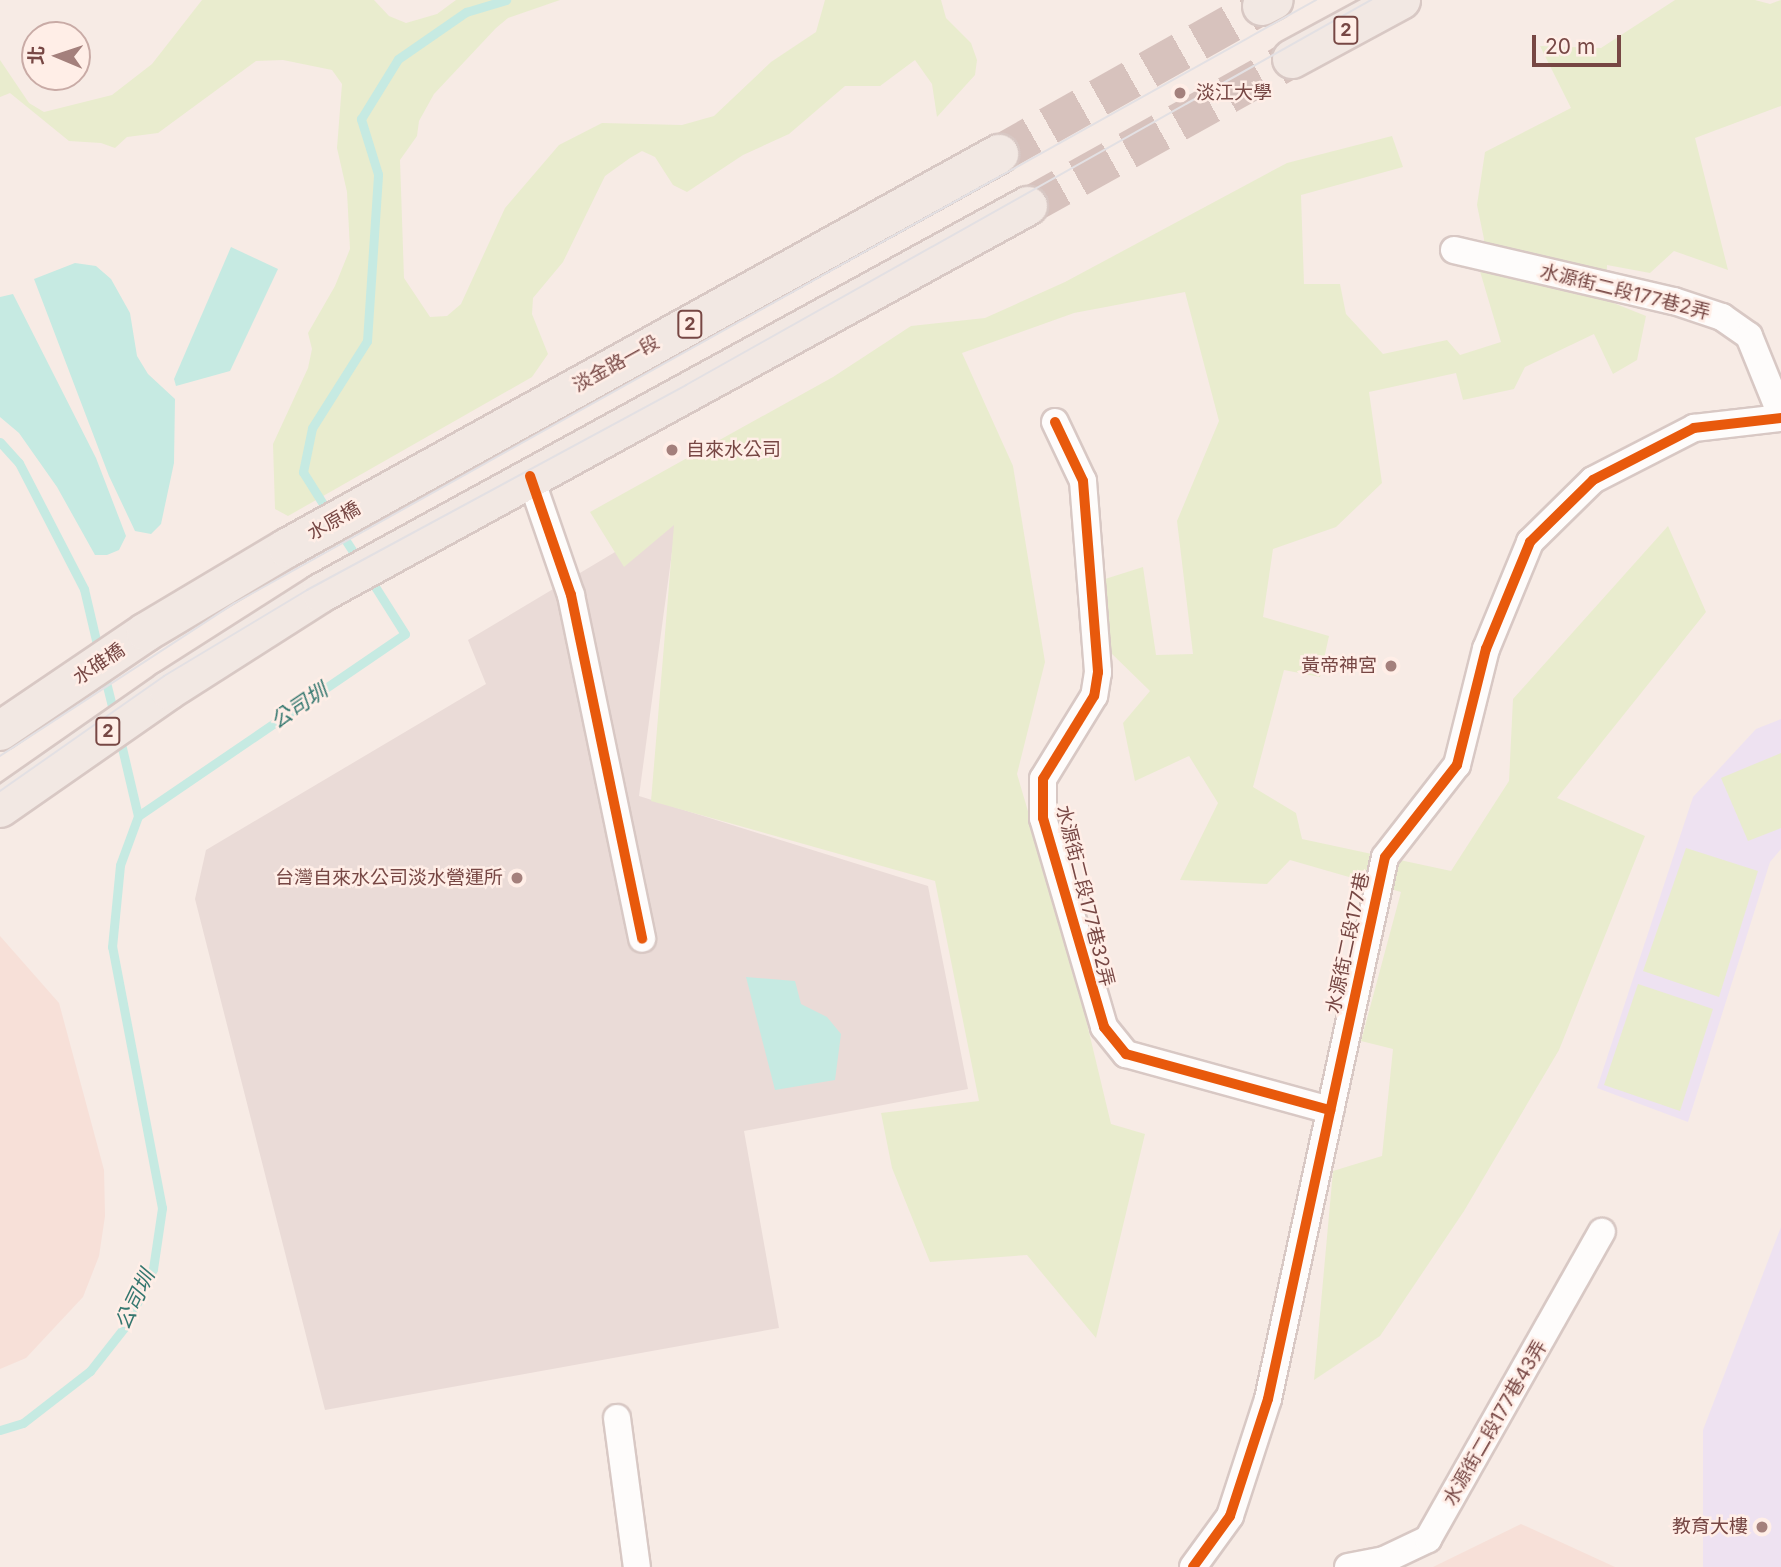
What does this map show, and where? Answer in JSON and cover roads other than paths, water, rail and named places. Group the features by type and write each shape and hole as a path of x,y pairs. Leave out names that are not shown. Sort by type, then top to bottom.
{"main road":[{"name":"2","path":"1292,59 1401,0"},
{"name":"淡金路一段","path":"380,494 999,154"},
{"name":"2","path":"0,808 169,690 321,593 410,541 1028,206"},
{"name":"水原橋","path":"146,632 380,494"},
{"name":"水碓橋","path":"0,731 146,632"}],"street":[{"name":"水源街二段177巷2弄","path":"1454,250 1674,301 1723,317 1749,336 1781,416"},
{"name":"水源街二段177巷","path":"1193,1567 1230,1516 1268,1399 1385,856 1457,765 1486,649 1530,542 1593,480 1694,428 1781,416"},
{"name":"水源街二段177巷32弄","path":"1055,422 1083,481 1098,672 1094,696 1043,779 1043,818 1104,1027 1126,1054 1330,1110"},
{"path":"530,476 571,595 642,939"},
{"name":"水源街二段177巷43弄","path":"1348,1567 1384,1560 1428,1539 1602,1232"},
{"path":"617,1418 637,1567"}],"water":[{"path":"231,247 278,269 230,371 176,386 174,379"},
{"path":"75,263 96,266 111,279 130,313 137,356 148,374 175,399 174,463 161,524 151,534 135,531 109,476 34,279"},
{"path":"13,294 96,458 126,536 119,550 107,555 95,555 57,487 19,433 0,417 0,297"},
{"path":"746,977 795,981 801,1004 827,1017 841,1034 835,1080 775,1090"}],"waterway":[{"name":"公司圳","path":"330,515 303,472 312,428 367,341 378,174 361,119 398,59 466,12 506,0"},
{"path":"0,442 19,463 84,589 99,653"},
{"name":"公司圳","path":"339,530 360,562"},
{"name":"公司圳","path":"0,1430 23,1423 90,1371 127,1324 153,1269 162,1208 112,947 120,865 138,816 405,634 369,577"},
{"path":"104,674 115,718"},
{"path":"119,735 138,816"}],"tunnel":[{"path":"999,154 1262,6"},
{"path":"1028,206 1292,59"}],"tram line":[{"path":"0,756 235,603 1316,0"},
{"path":"0,791 164,676 307,590 686,385 1371,0"}],"place":[{"name":"淡江大學","path":"1180,93"},
{"name":"自來水公司","path":"672,450"},
{"name":"黃帝神宮","path":"1391,666"},
{"name":"台灣自來水公司淡水營運所","path":"517,878"},
{"name":"教育大樓","path":"1762,1527"}]}
